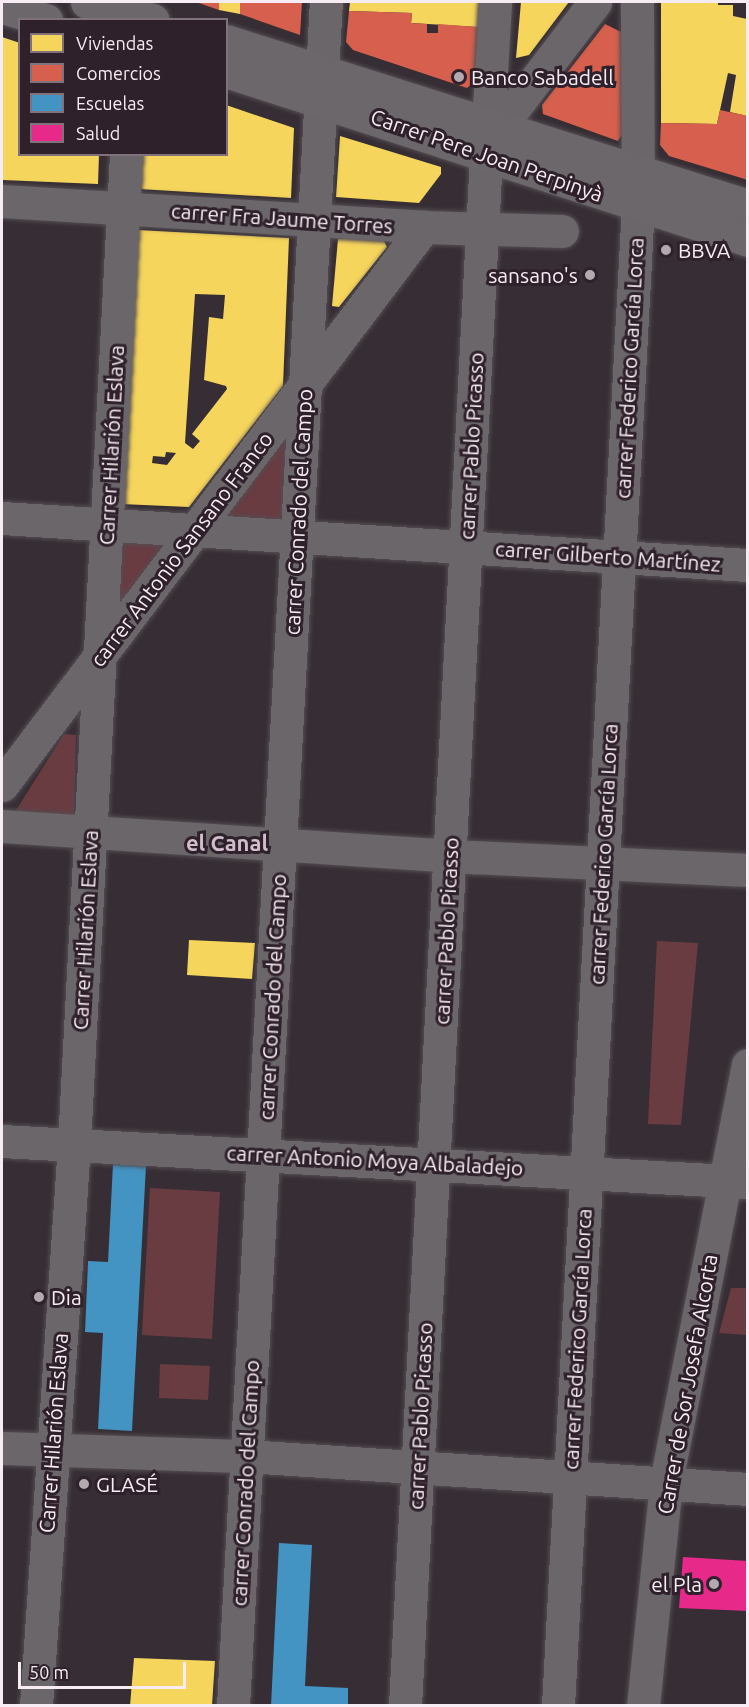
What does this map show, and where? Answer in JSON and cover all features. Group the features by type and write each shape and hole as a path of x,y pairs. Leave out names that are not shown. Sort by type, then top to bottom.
{"main road":[{"path":"87,2 140,12"},
{"path":"2,7 39,18"},
{"name":"Carrer Pere Joan Perpinyà","path":"228,42 322,84 491,137 638,190 747,240"},
{"name":"Carrer Pere Joan Perpinyà","path":"228,71 322,84"},
{"name":"Carrer Pere Joan Perpinyà","path":"638,190 747,206"}],"street":[{"name":"carrer Conrado del Campo","path":"233,1706 326,2"},
{"name":"carrer Pablo Picasso","path":"405,1706 465,547 483,228 491,137 495,2"},
{"path":"491,137 595,2"},
{"name":"carrer Federico García Lorca","path":"558,1706 638,190 637,2"},
{"name":"Carrer Hilarión Eslava","path":"36,1706 51,1451 74,1144 126,156"},
{"name":"carrer Fra Jaume Torres","path":"2,201 424,227 562,231"},
{"name":"carrer Antonio Sansano Franco","path":"2,785 424,227"},
{"name":"carrer Gilberto Martínez","path":"2,518 747,565"},
{"path":"2,826 450,855 747,870"},
{"name":"Carrer de Sor Josefa Alcorta","path":"643,1706 666,1482 736,1181 747,1065"},
{"name":"carrer Antonio Moya Albaladejo","path":"2,1141 736,1181"},
{"path":"2,1448 246,1456 747,1489"}],"shaded area":[{"path":"292,428 285,525 226,520 254,475"},
{"path":"115,538 161,540 164,551 124,604 111,599"},
{"path":"64,734 76,735 74,820 13,815"},
{"path":"657,941 698,943 681,1125 648,1124"},
{"path":"150,1188 220,1192 212,1339 142,1335"},
{"path":"731,1288 747,1288 747,1335 719,1333"},
{"path":"160,1364 210,1366 208,1400 159,1398"}],"building: Viviendas":[{"path":"219,2 240,2 240,14 219,10"},
{"path":"350,2 481,2 478,27 411,23 412,13 349,11"},
{"path":"521,2 569,2 529,55 516,58"},
{"path":"661,2 718,2 718,5 733,5 733,16 747,19 747,116 730,112 736,75 728,73 717,124 661,123"},
{"path":"2,37 18,42 18,156 99,156 98,184 2,180"},
{"path":"228,106 294,128 291,198 139,189 141,156 228,156"},
{"path":"340,136 441,167 441,174 419,203 336,197"},
{"path":"138,230 289,238 283,386 189,507 121,504","holes":["195,294 225,295 223,319 209,317 204,380 226,386 227,389 192,434 200,441 193,449 185,443","166,452 176,453 167,465 152,463 153,456 165,457"]},
{"path":"338,239 383,239 387,247 339,307 332,306"},
{"path":"189,940 255,943 252,979 187,975"},
{"path":"134,1658 215,1661 212,1706 130,1706"}],"building: Comercios":[{"path":"196,2 219,2 219,10"},
{"path":"240,2 302,2 300,35 240,14"},
{"path":"349,11 412,13 411,23 427,24 427,33 438,33 438,24 478,27 477,80 467,88 353,50 346,42"},
{"path":"605,24 621,32 623,133 618,141 543,114 542,105"},
{"path":"720,110 748,116 748,180 669,156 660,145 661,123 717,124"}],"building: Escuelas":[{"path":"113,1164 146,1165 132,1431 98,1429 103,1333 85,1332 88,1261 108,1262"},
{"path":"279,1543 312,1545 305,1686 348,1688 348,1706 271,1706"}],"building: Salud":[{"name":"el Pla","path":"683,1557 748,1561 748,1611 679,1608"}],"place":[{"name":"Banco Sabadell","path":"459,77"},
{"name":"BBVA","path":"666,250"},
{"name":"sansano's","path":"590,275"},
{"name":"Dia","path":"39,1297"},
{"name":"GLASÉ","path":"84,1484"},
{"name":"el Pla","path":"714,1584"}],"district":[{"name":"el Canal","path":"227,843"}]}
